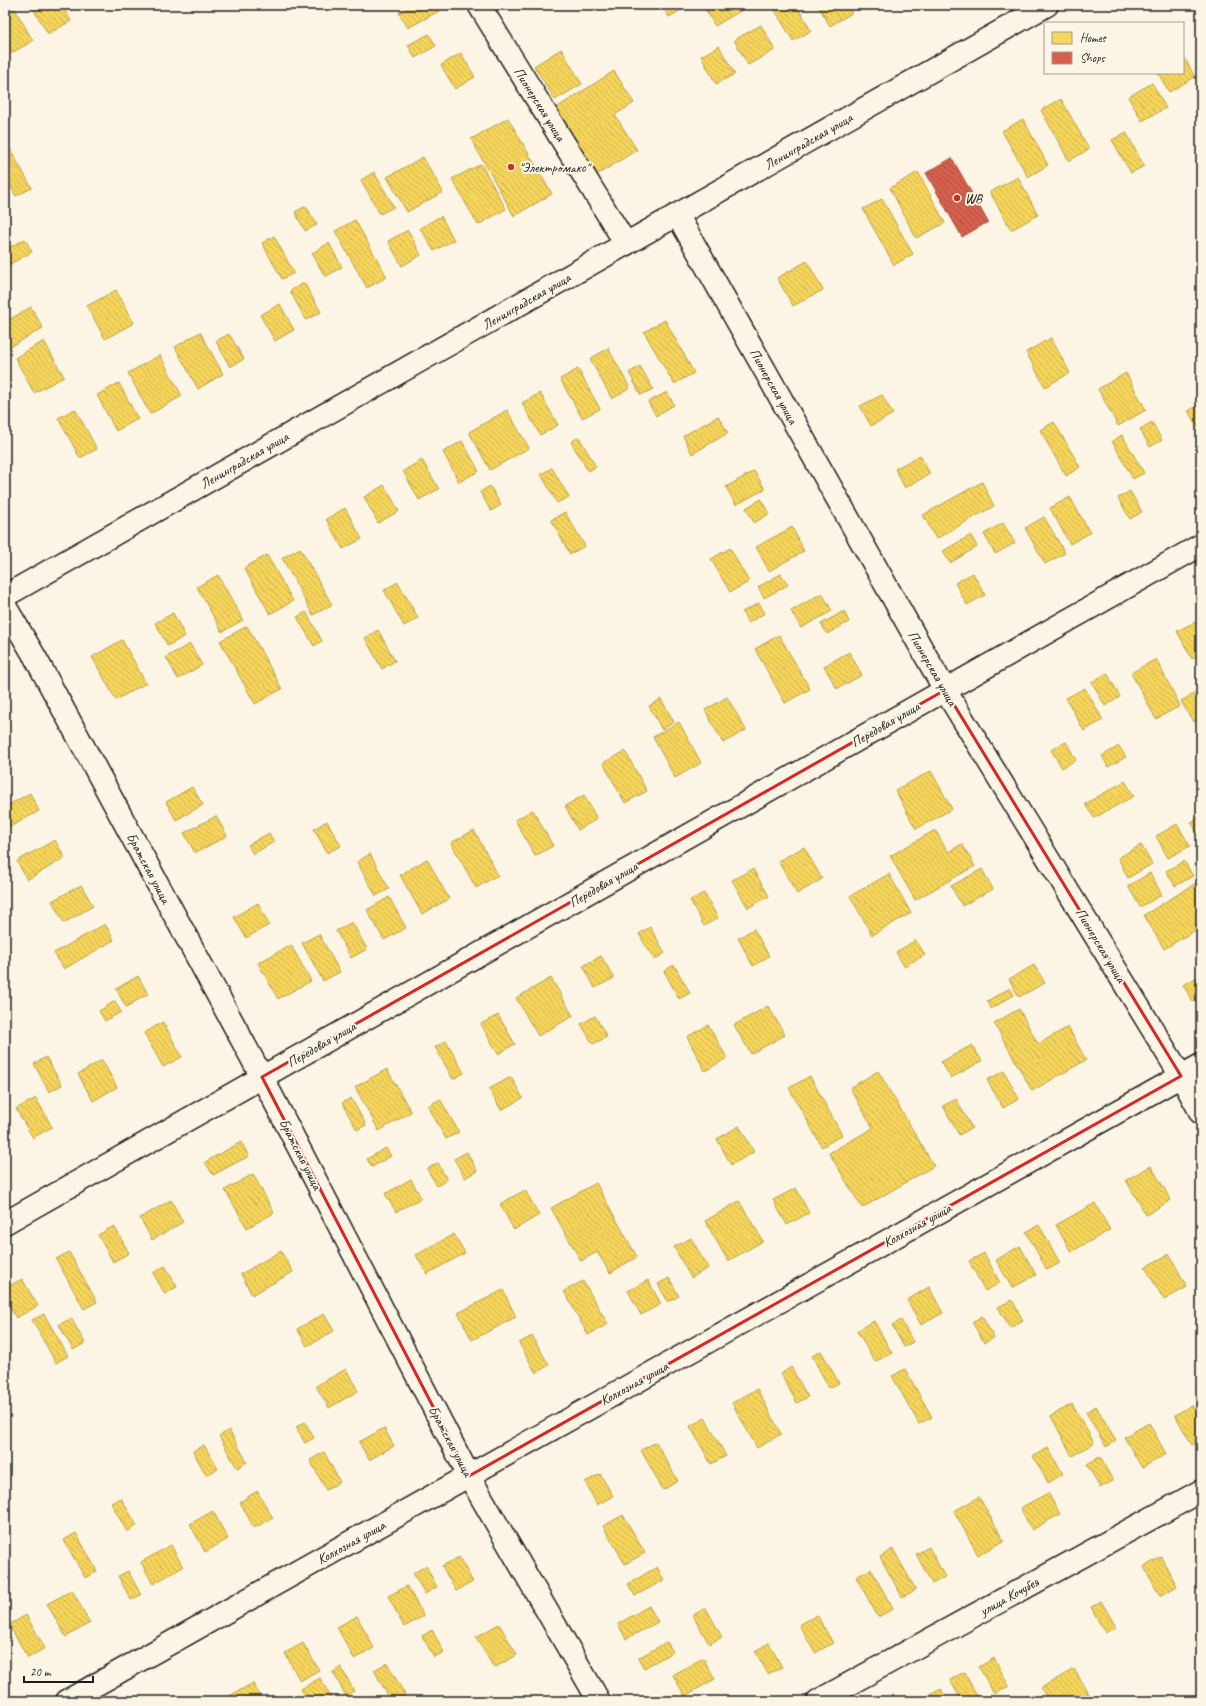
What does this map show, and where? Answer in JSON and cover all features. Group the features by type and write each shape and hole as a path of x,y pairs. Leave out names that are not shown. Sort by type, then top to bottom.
{"street":[{"name":"Пионерская улица","path":"479,5 626,244"},
{"name":"Ленинградская улица","path":"5,596 678,216 1046,5"},
{"name":"Пионерская улица","path":"678,216 945,690 1181,1076 1201,1113"},
{"name":"Передовая улица","path":"5,1223 1201,545"},
{"name":"Братская улица","path":"5,606 35,657 262,1077 469,1476 599,1701"},
{"name":"Колхозная улица","path":"67,1701 1201,1065"},
{"name":"улица Кочубея","path":"818,1701 1201,1492"}],"highlighted area":[{"path":"945,690 1181,1076 469,1476 262,1077"}],"building: Homes":[{"path":"31,5 62,5 71,21 48,34"},
{"path":"413,5 435,5 439,11 408,28 399,13"},
{"path":"662,5 690,5 669,17"},
{"path":"714,5 749,6 715,26 706,10"},
{"path":"772,5 797,5 811,31 793,41"},
{"path":"818,5 848,5 852,13 830,26"},
{"path":"15,9 33,41 8,55 5,49 5,15"},
{"path":"761,25 775,50 748,65 734,40"},
{"path":"429,34 436,46 415,58 408,45"},
{"path":"719,46 735,74 716,84 701,56"},
{"path":"561,49 582,84 555,100 534,66"},
{"path":"461,53 475,77 455,89 441,65"},
{"path":"1184,57 1195,77 1169,92 1159,74 1184,74"},
{"path":"614,71 634,103 615,115 637,150 595,176 553,110"},
{"path":"1152,83 1166,108 1142,121 1128,97"},
{"path":"1061,99 1089,149 1069,161 1041,110"},
{"name":"\"Электромакс\"","path":"508,118 552,194 514,216 471,139"},
{"path":"1023,119 1048,165 1028,177 1002,131"},
{"path":"1126,132 1144,166 1131,173 1112,140"},
{"path":"5,140 32,188 16,196 5,177"},
{"path":"423,157 443,192 407,212 387,177"},
{"path":"481,164 506,209 478,225 452,179"},
{"path":"374,172 394,207 380,214 361,180"},
{"path":"918,172 945,223 916,238 890,188"},
{"path":"1018,177 1038,215 1011,230 990,192"},
{"path":"882,199 913,254 894,265 863,209"},
{"path":"306,206 317,225 305,231 295,212"},
{"path":"441,216 454,240 434,251 420,228"},
{"path":"355,220 387,277 367,288 335,231"},
{"path":"408,230 421,255 402,266 388,241"},
{"path":"274,236 294,273 282,279 262,243"},
{"path":"25,239 32,252 5,267 5,250"},
{"path":"329,243 342,267 325,277 312,253"},
{"path":"807,261 823,290 793,306 777,278"},
{"path":"304,283 321,312 306,320 290,291"},
{"path":"116,290 134,323 105,339 87,306"},
{"path":"280,304 294,330 275,341 260,315"},
{"path":"31,307 43,328 5,350 5,322"},
{"path":"665,320 694,373 674,384 644,332"},
{"path":"200,332 223,374 198,389 175,347"},
{"path":"229,334 244,359 230,367 216,341"},
{"path":"1051,338 1070,373 1045,387 1026,352"},
{"path":"44,341 64,377 34,393 15,358"},
{"path":"608,348 630,388 612,399 590,359"},
{"path":"160,355 182,396 150,414 128,373"},
{"path":"640,366 653,389 641,395 629,373"},
{"path":"578,369 600,409 582,418 560,379"},
{"path":"1126,373 1146,410 1118,426 1098,389"},
{"path":"119,383 138,419 116,431 97,395"},
{"path":"667,392 674,405 656,416 648,402"},
{"path":"540,393 558,425 540,435 522,403"},
{"path":"882,395 893,414 871,426 860,406"},
{"path":"1201,404 1201,433 1188,411"},
{"path":"75,409 97,449 80,458 58,418"},
{"path":"507,410 529,448 490,470 469,432"},
{"path":"718,416 728,433 692,454 683,436"},
{"path":"1054,422 1080,467 1066,476 1040,430"},
{"path":"1152,422 1162,440 1150,447 1140,429"},
{"path":"1122,435 1144,473 1133,479 1112,441"},
{"path":"579,437 596,467 588,471 571,442"},
{"path":"462,441 479,471 459,482 443,452"},
{"path":"920,455 930,474 905,488 895,469"},
{"path":"422,460 439,489 419,500 403,471"},
{"path":"552,468 569,497 557,503 541,474"},
{"path":"754,471 765,489 736,505 726,487"},
{"path":"982,482 994,506 936,539 923,515"},
{"path":"384,485 399,511 378,523 364,497"},
{"path":"490,486 501,505 491,511 480,492"},
{"path":"1130,491 1142,512 1130,519 1118,498"},
{"path":"1070,497 1090,533 1070,544 1050,508"},
{"path":"761,499 769,514 754,523 746,508"},
{"path":"345,508 362,539 343,549 326,519"},
{"path":"565,512 585,546 570,554 551,520"},
{"path":"1044,517 1065,553 1045,564 1025,528"},
{"path":"1003,523 1015,543 995,554 984,534"},
{"path":"792,527 804,551 769,571 756,547"},
{"path":"971,535 977,547 950,563 943,551"},
{"path":"300,548 332,605 313,615 282,558"},
{"path":"730,548 749,582 730,592 711,559"},
{"path":"267,555 293,601 270,614 244,568"},
{"path":"973,573 985,595 967,605 955,583"},
{"path":"781,574 788,585 764,598 758,587"},
{"path":"218,575 243,620 222,632 197,587"},
{"path":"398,582 418,618 404,626 384,590"},
{"path":"822,593 832,611 801,628 791,611"},
{"path":"759,603 765,613 748,623 742,612"},
{"path":"844,611 849,622 827,634 821,624"},
{"path":"306,612 322,641 314,646 297,617"},
{"path":"173,613 185,636 168,646 155,623"},
{"path":"1195,622 1201,633 1201,654 1192,659 1177,631"},
{"path":"247,626 282,689 255,704 220,641"},
{"path":"378,630 395,661 382,669 365,638"},
{"path":"779,635 810,689 785,703 755,649"},
{"path":"122,640 146,683 116,700 92,657"},
{"path":"190,644 202,665 178,679 166,657"},
{"path":"849,652 862,675 837,689 824,666"},
{"path":"1156,659 1180,706 1156,719 1131,673"},
{"path":"1107,673 1120,697 1105,706 1092,682"},
{"path":"1085,688 1103,720 1084,731 1066,698"},
{"path":"1199,691 1201,695 1201,718 1193,722 1181,701"},
{"path":"727,697 746,730 723,743 705,710"},
{"path":"661,699 674,722 662,730 649,706"},
{"path":"679,722 701,763 675,778 653,737"},
{"path":"1066,742 1076,760 1062,768 1051,750"},
{"path":"1119,746 1126,757 1108,767 1102,756"},
{"path":"625,751 647,791 625,803 603,763"},
{"path":"931,771 952,809 916,829 895,790"},
{"path":"1125,781 1134,796 1094,818 1085,804"},
{"path":"192,787 203,805 176,820 166,802"},
{"path":"30,793 39,811 10,827 5,818 5,807"},
{"path":"584,795 597,819 578,830 565,806"},
{"path":"533,810 553,846 535,856 515,820"},
{"path":"216,816 227,836 195,853 184,833"},
{"path":"1201,816 1201,839 1191,822"},
{"path":"327,821 341,846 327,853 314,829"},
{"path":"1177,824 1190,846 1168,858 1156,836"},
{"path":"474,830 498,875 476,888 451,843"},
{"path":"935,830 948,852 962,844 975,866 915,900 890,856"},
{"path":"269,833 274,842 253,854 248,845"},
{"path":"55,840 65,858 27,880 17,861"},
{"path":"1141,845 1152,864 1128,878 1118,858"},
{"path":"804,847 822,879 797,894 778,861"},
{"path":"370,854 389,889 376,896 357,862"},
{"path":"427,859 449,899 422,914 400,875"},
{"path":"1184,861 1193,876 1175,886 1166,871"},
{"path":"753,869 769,896 748,908 732,880"},
{"path":"982,869 993,889 962,906 951,886"},
{"path":"1150,873 1162,895 1140,907 1128,886"},
{"path":"889,874 911,913 872,935 850,896"},
{"path":"1198,882 1201,888 1201,900 1197,903 1201,910 1201,927 1164,949 1144,915"},
{"path":"81,885 93,906 64,923 52,901"},
{"path":"704,893 718,918 704,926 690,900"},
{"path":"389,897 406,928 384,940 367,910"},
{"path":"258,903 269,925 246,938 234,917"},
{"path":"352,922 367,949 351,958 336,931"},
{"path":"105,924 114,940 64,969 54,953"},
{"path":"650,927 665,953 654,960 639,934"},
{"path":"754,929 769,956 753,966 738,938"},
{"path":"319,934 340,972 323,981 302,943"},
{"path":"916,940 925,955 904,966 896,952"},
{"path":"291,945 311,981 278,999 258,963"},
{"path":"601,956 614,978 595,988 583,966"},
{"path":"674,965 690,993 679,999 664,971"},
{"path":"1034,965 1045,983 1019,997 1009,979"},
{"path":"1201,975 1201,997 1193,1002 1183,985"},
{"path":"138,976 148,994 126,1007 116,989"},
{"path":"551,978 573,1016 538,1036 516,998"},
{"path":"1010,988 1014,995 991,1009 987,1001"},
{"path":"115,1001 121,1012 105,1021 99,1011"},
{"path":"768,1006 785,1035 751,1054 734,1025"},
{"path":"1019,1009 1038,1044 1068,1027 1086,1060 1032,1091 994,1023"},
{"path":"498,1015 515,1044 498,1054 481,1024"},
{"path":"595,1016 607,1037 593,1044 581,1024"},
{"path":"163,1022 182,1057 163,1067 144,1033"},
{"path":"708,1025 727,1058 705,1071 687,1037"},
{"path":"446,1041 464,1073 453,1079 435,1047"},
{"path":"972,1045 982,1061 951,1078 941,1062"},
{"path":"46,1057 62,1085 49,1092 34,1064"},
{"path":"102,1060 117,1087 93,1101 78,1074"},
{"path":"387,1069 411,1112 379,1131 355,1087"},
{"path":"878,1071 934,1166 862,1208 829,1153 873,1128 850,1088"},
{"path":"1004,1071 1019,1099 1003,1108 987,1080"},
{"path":"810,1076 842,1135 822,1147 789,1088"},
{"path":"511,1077 523,1098 501,1110 489,1089"},
{"path":"36,1098 52,1127 33,1138 16,1109"},
{"path":"351,1098 366,1125 357,1130 342,1103"},
{"path":"440,1099 459,1132 446,1139 428,1106"},
{"path":"956,1099 972,1128 959,1135 943,1106"},
{"path":"739,1126 754,1152 731,1165 717,1139"},
{"path":"241,1142 249,1156 213,1175 205,1162"},
{"path":"386,1148 391,1156 372,1167 367,1159"},
{"path":"467,1152 477,1171 465,1178 454,1159"},
{"path":"438,1163 447,1180 437,1186 427,1169"},
{"path":"1151,1166 1171,1200 1146,1215 1126,1180"},
{"path":"253,1174 274,1213 247,1228 225,1190"},
{"path":"411,1179 421,1198 396,1212 385,1194"},
{"path":"596,1183 637,1257 610,1273 597,1252 581,1261 551,1208"},
{"path":"796,1188 809,1213 787,1225 773,1200"},
{"path":"525,1190 539,1215 514,1230 500,1204"},
{"path":"171,1200 183,1222 152,1240 140,1218"},
{"path":"739,1201 763,1241 728,1261 705,1221"},
{"path":"1095,1203 1110,1230 1071,1252 1056,1225"},
{"path":"1039,1225 1060,1263 1047,1270 1026,1232"},
{"path":"114,1226 129,1253 113,1262 98,1235"},
{"path":"454,1234 465,1253 427,1274 416,1255"},
{"path":"691,1238 708,1268 691,1278 674,1247"},
{"path":"1020,1246 1036,1275 1012,1288 996,1260"},
{"path":"281,1251 293,1272 252,1295 241,1274"},
{"path":"69,1252 97,1302 84,1309 56,1259"},
{"path":"984,1253 1000,1283 985,1291 969,1261"},
{"path":"1169,1254 1187,1287 1164,1300 1145,1267"},
{"path":"165,1266 177,1287 165,1294 153,1273"},
{"path":"669,1278 679,1296 668,1302 658,1284"},
{"path":"22,1279 38,1306 16,1318 5,1298 5,1288"},
{"path":"648,1280 661,1304 641,1315 628,1291"},
{"path":"583,1281 608,1324 588,1335 564,1291"},
{"path":"929,1287 943,1313 921,1325 907,1300"},
{"path":"503,1290 516,1317 472,1340 458,1313"},
{"path":"1012,1300 1023,1320 1010,1328 998,1307"},
{"path":"44,1314 68,1356 56,1363 32,1320"},
{"path":"324,1314 334,1331 307,1346 297,1329"},
{"path":"982,1316 994,1338 984,1343 972,1322"},
{"path":"71,1318 85,1343 73,1350 59,1325"},
{"path":"901,1320 913,1342 904,1347 892,1325"},
{"path":"874,1321 892,1353 875,1362 857,1331"},
{"path":"1201,1335 1201,1343 1197,1337"},
{"path":"532,1336 549,1365 536,1373 519,1343"},
{"path":"821,1351 839,1383 829,1388 812,1356"},
{"path":"791,1367 808,1397 797,1403 781,1374"},
{"path":"346,1369 358,1391 329,1408 316,1386"},
{"path":"905,1369 932,1417 919,1424 892,1376"},
{"path":"757,1389 781,1434 757,1448 732,1403"},
{"path":"1072,1404 1094,1443 1072,1456 1051,1416"},
{"path":"1192,1405 1201,1422 1201,1440 1192,1445 1175,1415"},
{"path":"1096,1406 1116,1441 1106,1447 1086,1412"},
{"path":"705,1418 726,1456 711,1464 690,1426"},
{"path":"305,1422 314,1438 305,1443 296,1427"},
{"path":"1149,1423 1166,1454 1142,1468 1124,1437"},
{"path":"384,1428 394,1446 369,1460 359,1442"},
{"path":"229,1430 247,1462 237,1468 219,1436"},
{"path":"656,1442 678,1481 663,1490 641,1450"},
{"path":"204,1445 218,1469 206,1475 193,1451"},
{"path":"1048,1448 1063,1474 1048,1483 1033,1456"},
{"path":"324,1452 340,1482 326,1490 310,1460"},
{"path":"1100,1457 1113,1481 1100,1488 1087,1464"},
{"path":"600,1474 613,1496 597,1505 585,1482"},
{"path":"257,1491 273,1518 254,1528 240,1502"},
{"path":"1048,1493 1060,1514 1032,1530 1020,1508"},
{"path":"979,1497 1004,1541 978,1555 954,1511"},
{"path":"121,1498 137,1526 127,1532 111,1503"},
{"path":"213,1511 228,1539 205,1552 190,1524"},
{"path":"623,1515 645,1553 625,1564 603,1526"},
{"path":"76,1533 97,1571 85,1578 64,1540"},
{"path":"171,1545 183,1567 153,1584 141,1562"},
{"path":"929,1547 945,1577 932,1584 916,1554"},
{"path":"893,1549 916,1590 902,1597 880,1557"},
{"path":"459,1557 473,1582 456,1591 442,1566"},
{"path":"1161,1557 1177,1586 1160,1596 1144,1567"},
{"path":"426,1566 437,1587 425,1594 413,1573"},
{"path":"657,1567 664,1580 635,1596 628,1584"},
{"path":"871,1569 893,1609 878,1617 856,1577"},
{"path":"128,1571 141,1595 131,1600 118,1576"},
{"path":"407,1586 424,1616 404,1627 388,1596"},
{"path":"72,1590 90,1623 66,1637 47,1604"},
{"path":"1101,1601 1116,1627 1105,1633 1091,1607"},
{"path":"649,1606 658,1622 626,1639 618,1624"},
{"path":"706,1608 722,1637 709,1644 693,1615"},
{"path":"26,1615 45,1648 28,1658 9,1625"},
{"path":"817,1615 833,1643 815,1653 799,1625"},
{"path":"357,1616 374,1648 354,1659 337,1627"},
{"path":"499,1624 517,1655 494,1668 476,1637"},
{"path":"432,1630 444,1652 434,1657 422,1636"},
{"path":"667,1642 673,1652 644,1668 638,1658"},
{"path":"303,1643 319,1670 300,1681 285,1653"},
{"path":"769,1643 782,1667 768,1674 755,1651"},
{"path":"703,1658 715,1679 685,1696 673,1675"},
{"path":"994,1658 1009,1686 994,1694 979,1667"},
{"path":"387,1663 405,1695 395,1701 391,1701 374,1670"},
{"path":"341,1667 354,1691 346,1696 333,1672"},
{"path":"1074,1669 1093,1701 1049,1701 1041,1688"},
{"path":"964,1672 980,1701 962,1701 950,1680"},
{"path":"320,1678 333,1701 308,1701 301,1689"},
{"path":"253,1683 262,1701 228,1701 226,1698"},
{"path":"941,1689 947,1701 924,1701 923,1699"}],"building: Shops":[{"name":"WB","path":"952,158 988,222 962,237 926,173"}],"place":[{"name":"\"Электромакс\"","path":"511,167"},
{"name":"WB","path":"957,198"}]}
